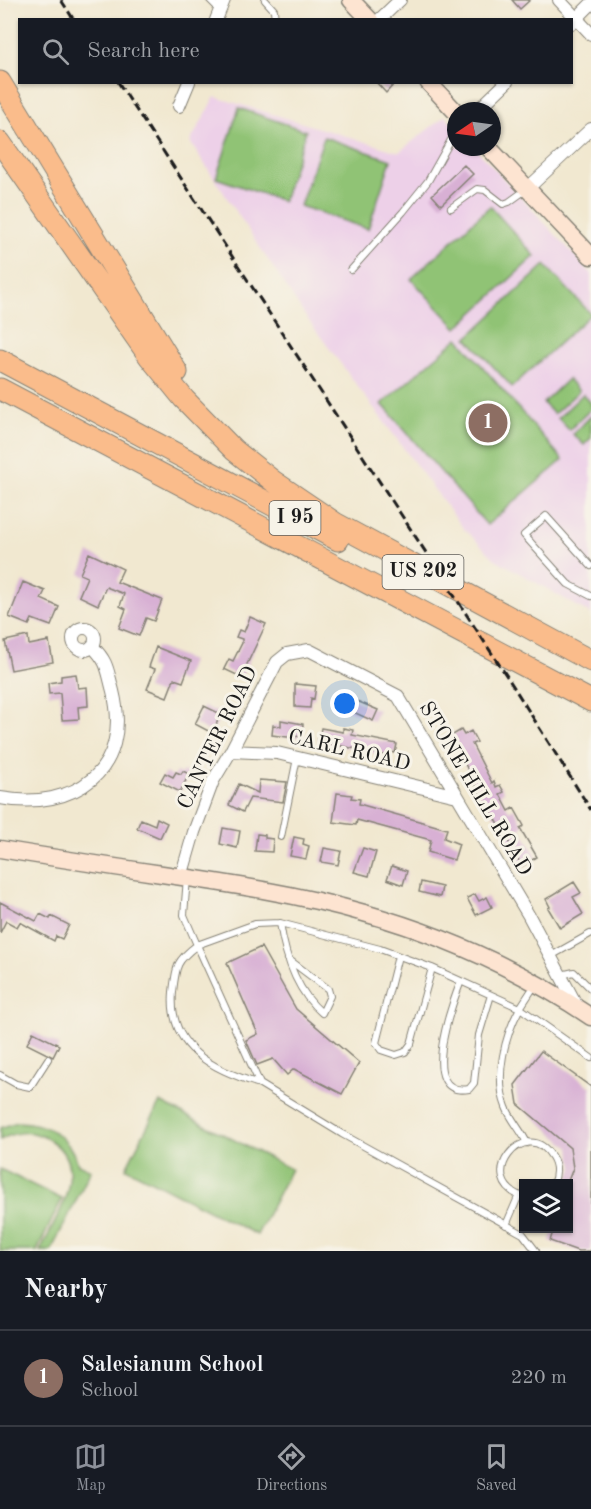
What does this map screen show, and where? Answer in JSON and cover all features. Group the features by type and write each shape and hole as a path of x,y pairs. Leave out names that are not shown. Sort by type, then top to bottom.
{"highway":[{"path":"0,82 181,378 198,402 262,473"},
{"name":"US 202","path":"0,142 162,372 208,424 262,473 335,524 591,661"},
{"name":"I 95","path":"0,360 246,493 591,673"},
{"name":"I 95","path":"0,389 591,700"}],"street":[{"path":"351,0 368,18"},
{"path":"382,18 400,0"},
{"path":"559,0 572,18"},
{"path":"591,4 574,21 591,34"},
{"path":"179,106 188,84"},
{"path":"430,84 447,102"},
{"path":"486,102 505,84"},
{"path":"527,189 591,129"},
{"path":"497,156 591,255"},
{"path":"0,798 34,801 57,798 88,784 101,769 112,749 118,726 117,708 104,658 92,646"},
{"name":"STONE HILL ROAD","path":"286,654 309,650 398,696 560,975 585,1013"},
{"name":"CANTER ROAD","path":"184,877 194,832 213,781 277,662 286,654"},
{"name":"CARL ROAD","path":"231,751 277,753 457,796"},
{"path":"0,849 254,887 364,913 442,939 535,984 585,1013"}],"lane":[{"path":"210,0 220,10"},
{"path":"265,0 274,10 275,18"},
{"path":"351,270 428,181 447,146"},
{"path":"451,208 477,189 485,190 503,204 510,202 527,189"},
{"path":"591,566 546,516 524,535 568,584 591,596"},
{"path":"281,837 297,758"},
{"path":"184,877 184,915 260,1084"},
{"path":"280,923 284,950 288,959 310,1003 322,1013 330,996 328,989 288,959"},
{"path":"536,1251 523,1234 342,1134 260,1084 234,1076 214,1066 192,1050 180,1034 172,1006 175,976 181,957 197,945 255,924 280,923 380,949 432,968 520,1008 591,1058"},
{"path":"550,957 590,934"},
{"path":"398,956 376,1043 381,1050 396,1055 405,1052 411,1044 432,968"},
{"path":"560,975 574,972 591,989"},
{"path":"461,981 444,1039 441,1067 448,1086 460,1091 469,1089 474,1083 479,1035 491,995"},
{"path":"527,1143 505,1105 502,1090 502,1064 506,1042 520,1008 535,984"},
{"path":"0,1075 16,1084 30,1087 48,1059"},
{"path":"519,1195 506,1185 502,1167 510,1151 527,1143 536,1144 550,1153 556,1170 554,1179"},
{"path":"506,1225 519,1200"}],"shaded area":[{"path":"215,97 399,152 445,116 447,118 447,156 482,156 591,273 591,614 495,559 463,528 306,317 190,142"}],"green space":[{"path":"239,108 306,131 283,201 216,178"},
{"path":"324,137 391,160 368,229 300,206"},
{"path":"490,206 535,256 457,328 411,279"},
{"path":"545,265 591,314 512,387 467,338"},
{"path":"458,338 563,460 487,525 382,404"},
{"path":"568,379 579,391 554,414 543,403"},
{"path":"583,394 591,403 591,409 569,430 558,418"},
{"path":"591,416 591,438 584,445 573,434"},
{"path":"160,1102 291,1169 257,1235 126,1168"},
{"path":"17,1122 38,1125 55,1132 69,1146 78,1164 91,1170 51,1251 40,1251 55,1223 67,1191 69,1175 67,1161 59,1148 44,1137 33,1133 11,1135 0,1140 0,1128"},
{"path":"0,1169 62,1199 37,1251 0,1251"}],"building":[{"path":"512,0 530,0 520,9"},
{"path":"378,84 394,84 386,93"},
{"path":"464,165 473,174 441,205 432,195"},
{"path":"89,553 123,569 117,582 162,600 154,621 146,618 139,636 119,628 126,609 120,606 124,594 106,587 98,605 79,596 87,577 80,574"},
{"path":"23,582 45,591 41,599 59,607 51,626 32,619 29,625 9,617"},
{"path":"250,617 266,624 241,677 224,669 229,659 233,661 242,643 242,639 236,637 239,630 244,632"},
{"path":"28,636 29,645 49,641 53,662 11,670 5,641"},
{"path":"156,647 191,661 183,682 174,679 167,697 147,689 155,669 149,667"},
{"path":"76,674 78,688 87,687 88,706 78,707 79,719 62,720 60,693 49,694 48,683 61,681 61,676"},
{"path":"295,684 316,686 310,708 295,707"},
{"path":"345,696 378,710 373,721 340,706"},
{"path":"204,706 221,714 212,733 195,724"},
{"path":"281,720 303,724 302,737 272,735 273,725 281,726"},
{"path":"321,728 343,732 343,728 353,730 352,735 397,744 395,753 390,752 389,756 318,741"},
{"path":"461,730 464,735 471,731 477,742 472,744 492,783 494,781 496,787 500,785 504,792 500,794 509,811 514,808 524,826 520,828 537,857 522,866 489,807 486,803 482,805 478,797 481,796 451,736"},
{"path":"183,771 189,774 180,792 160,782 165,773 173,777 176,772 181,774"},
{"path":"259,780 287,782 283,802 250,798 243,812 229,805 239,784 258,793"},
{"path":"337,793 352,795 351,798 360,799 359,804 447,829 444,838 459,844 454,860 428,852 431,840 357,820 356,825 333,822"},
{"path":"157,818 167,823 160,838 137,828 141,819 155,825"},
{"path":"223,828 240,831 237,848 220,844"},
{"path":"257,834 273,839 272,852 255,851"},
{"path":"294,837 304,839 303,844 309,846 306,859 290,856"},
{"path":"324,848 341,851 338,865 321,862"},
{"path":"363,848 376,852 369,876 354,872"},
{"path":"392,866 407,871 403,885 387,879"},
{"path":"421,882 442,887 440,897 419,892"},
{"path":"574,882 581,893 573,897 583,914 560,928 548,908 550,907 546,899"},
{"path":"475,894 479,901 487,897 492,907 476,915 467,898"},
{"path":"0,902 36,921 40,914 50,919 51,916 69,925 62,939 56,936 54,941 20,922 17,927 6,921 0,933"},
{"path":"261,947 296,1009 359,1063 342,1094 294,1069 287,1075 273,1059 257,1065 246,1040 258,1034 227,963"},
{"path":"33,1032 59,1045 53,1057 27,1044"},
{"path":"541,1051 591,1087 591,1251 578,1251 550,1241 552,1233 573,1233 573,1179 569,1179 573,1168 570,1148 518,1104 515,1085"}],"railway":[{"path":"61,0 73,18"},
{"path":"119,84 508,678 591,810"}],"place":[{"name":"Salesianum School","path":"488,423"}]}
